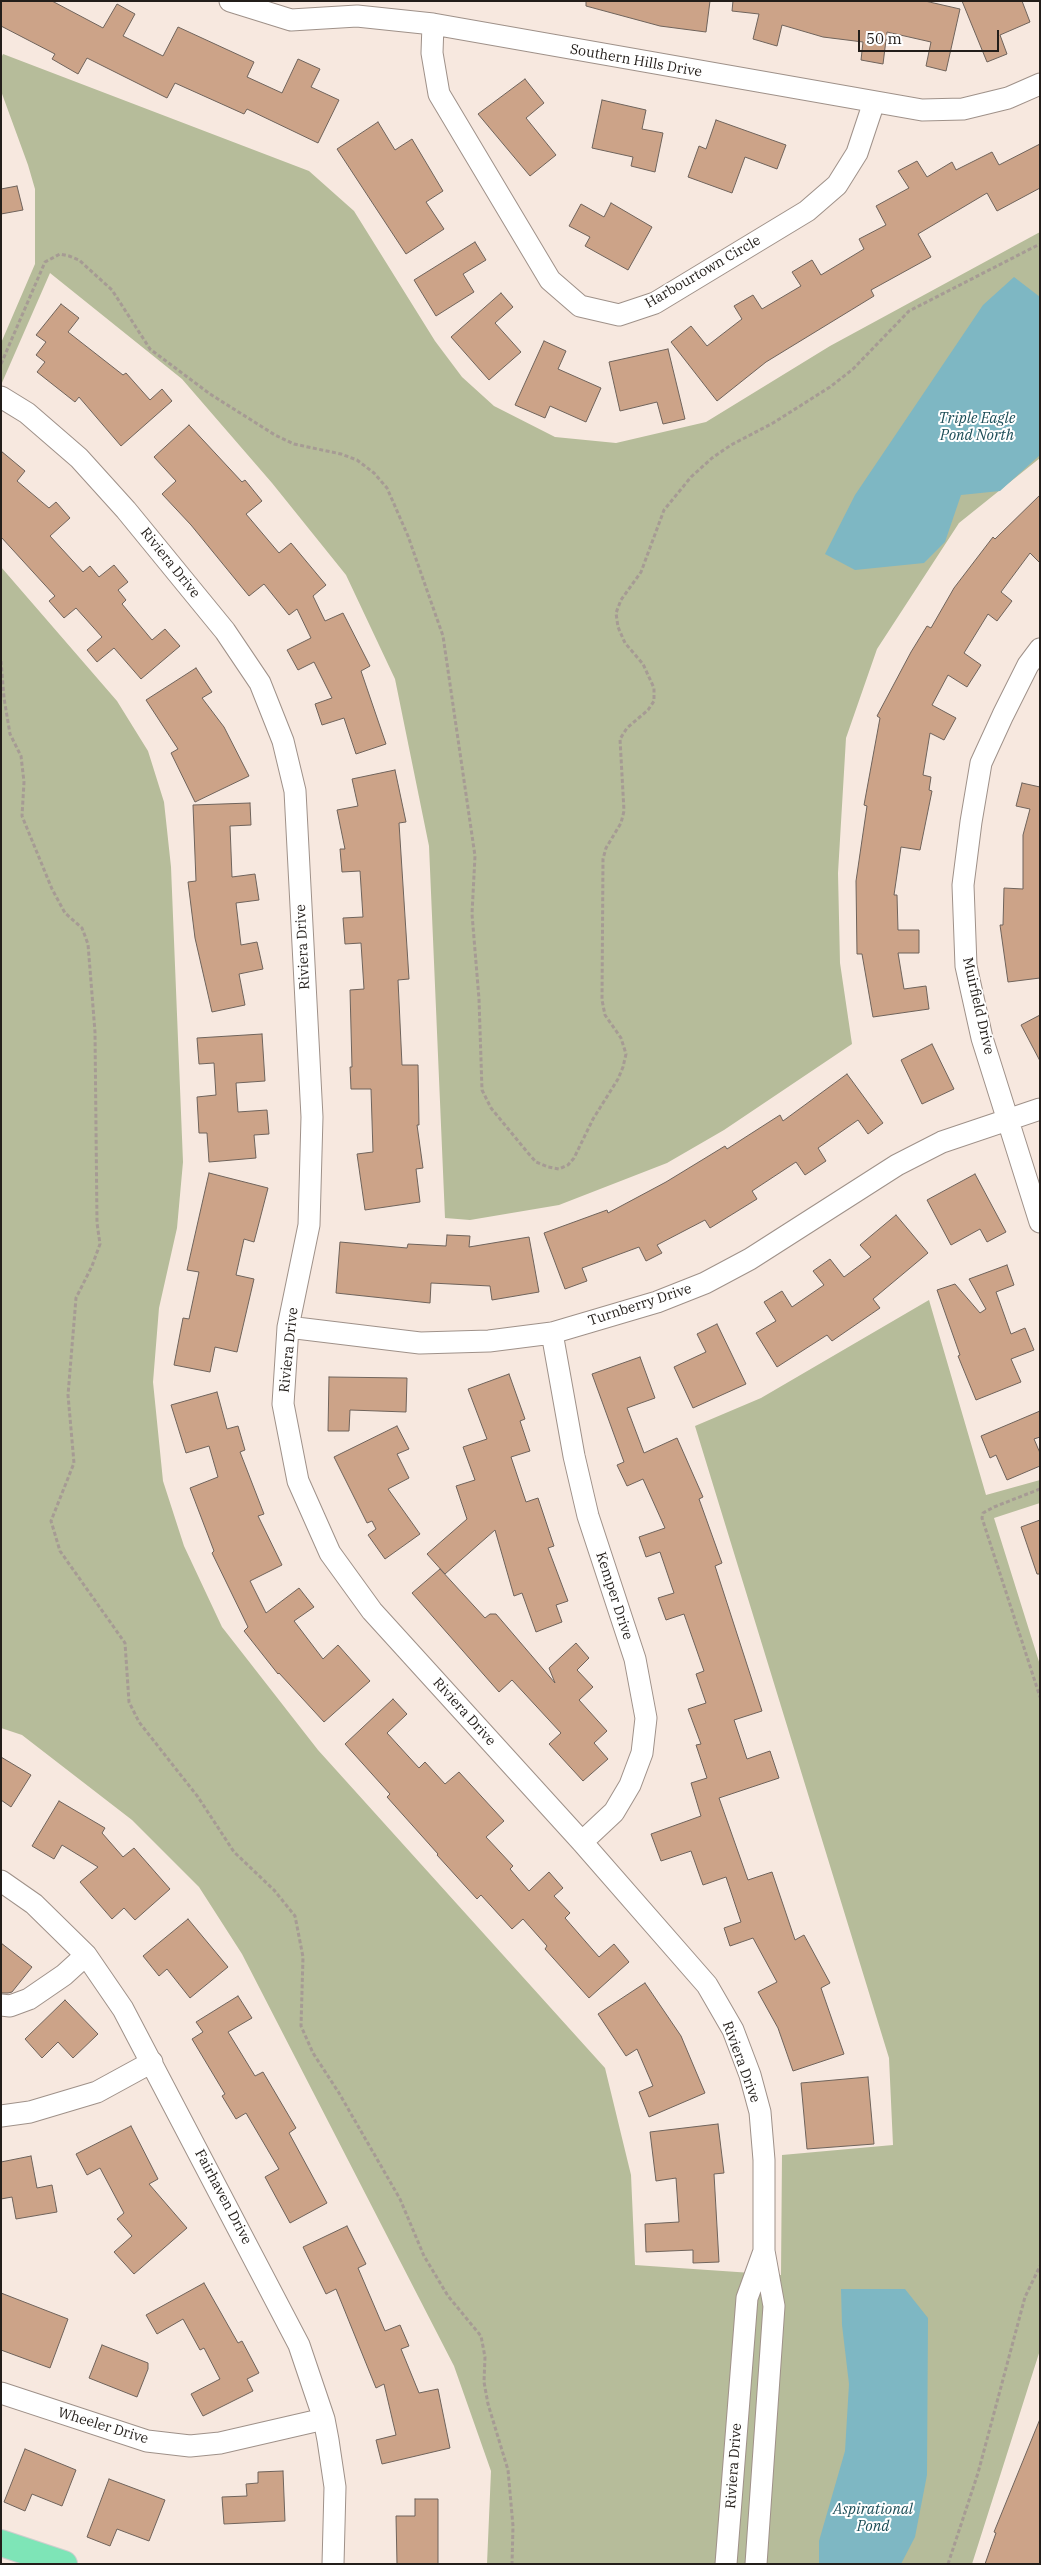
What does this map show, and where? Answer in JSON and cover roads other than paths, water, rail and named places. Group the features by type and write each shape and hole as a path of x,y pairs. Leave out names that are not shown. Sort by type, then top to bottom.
{"main road":[{"path":"1,2543 64,2564"}],"street":[{"name":"Southern Hills Drive","path":"230,1 291,20 357,16 434,24 922,110 963,109 1008,98 1040,84"},
{"name":"Harbourtown Circle","path":"434,24 432,53 439,94 550,280 580,306 619,315 655,303 807,211 837,185 857,153 874,102"},
{"name":"Riviera Drive","path":"1,396 26,413 79,458 126,510 219,623 260,683 283,741 295,791 312,1117 309,1225 288,1327 283,1404 298,1481 330,1553 372,1611 582,1842 706,1985 733,2030 750,2075 760,2112 764,2160 764,2251 774,2306 756,2564"},
{"name":"Muirfield Drive","path":"1040,649 1028,665 1002,715 981,763 963,885 966,966 982,1038 1040,1222"},
{"name":"Turnberry Drive","path":"288,1327 420,1343 489,1341 552,1333 657,1302 705,1283 750,1259 897,1165 942,1142 1040,1109"},
{"name":"Kemper Drive","path":"552,1333 588,1516 634,1659 646,1718 642,1753 630,1785 614,1812 582,1842"},
{"name":"Fairhaven Drive","path":"1,1881 34,1904 86,1955 123,2009 298,2344 324,2420 335,2487 333,2564"},
{"path":"1,2005 10,2006 30,1999 64,1975 86,1955"},
{"path":"1,2116 30,2112 97,2092 152,2062"},
{"name":"Riviera Drive","path":"726,2564 747,2298 764,2251"},
{"name":"Wheeler Drive","path":"1,2393 146,2441 190,2446 220,2443 324,2420"}],"water":[{"name":"Triple Eagle Pond North","path":"1014,277 1040,297 1040,455 1000,491 961,495 945,542 924,563 855,570 825,554 855,495 983,305"},
{"name":"Aspirational Pond","path":"841,2289 905,2289 928,2318 927,2475 915,2537 901,2564 819,2564 819,2541 845,2451 849,2384 842,2325"}]}
